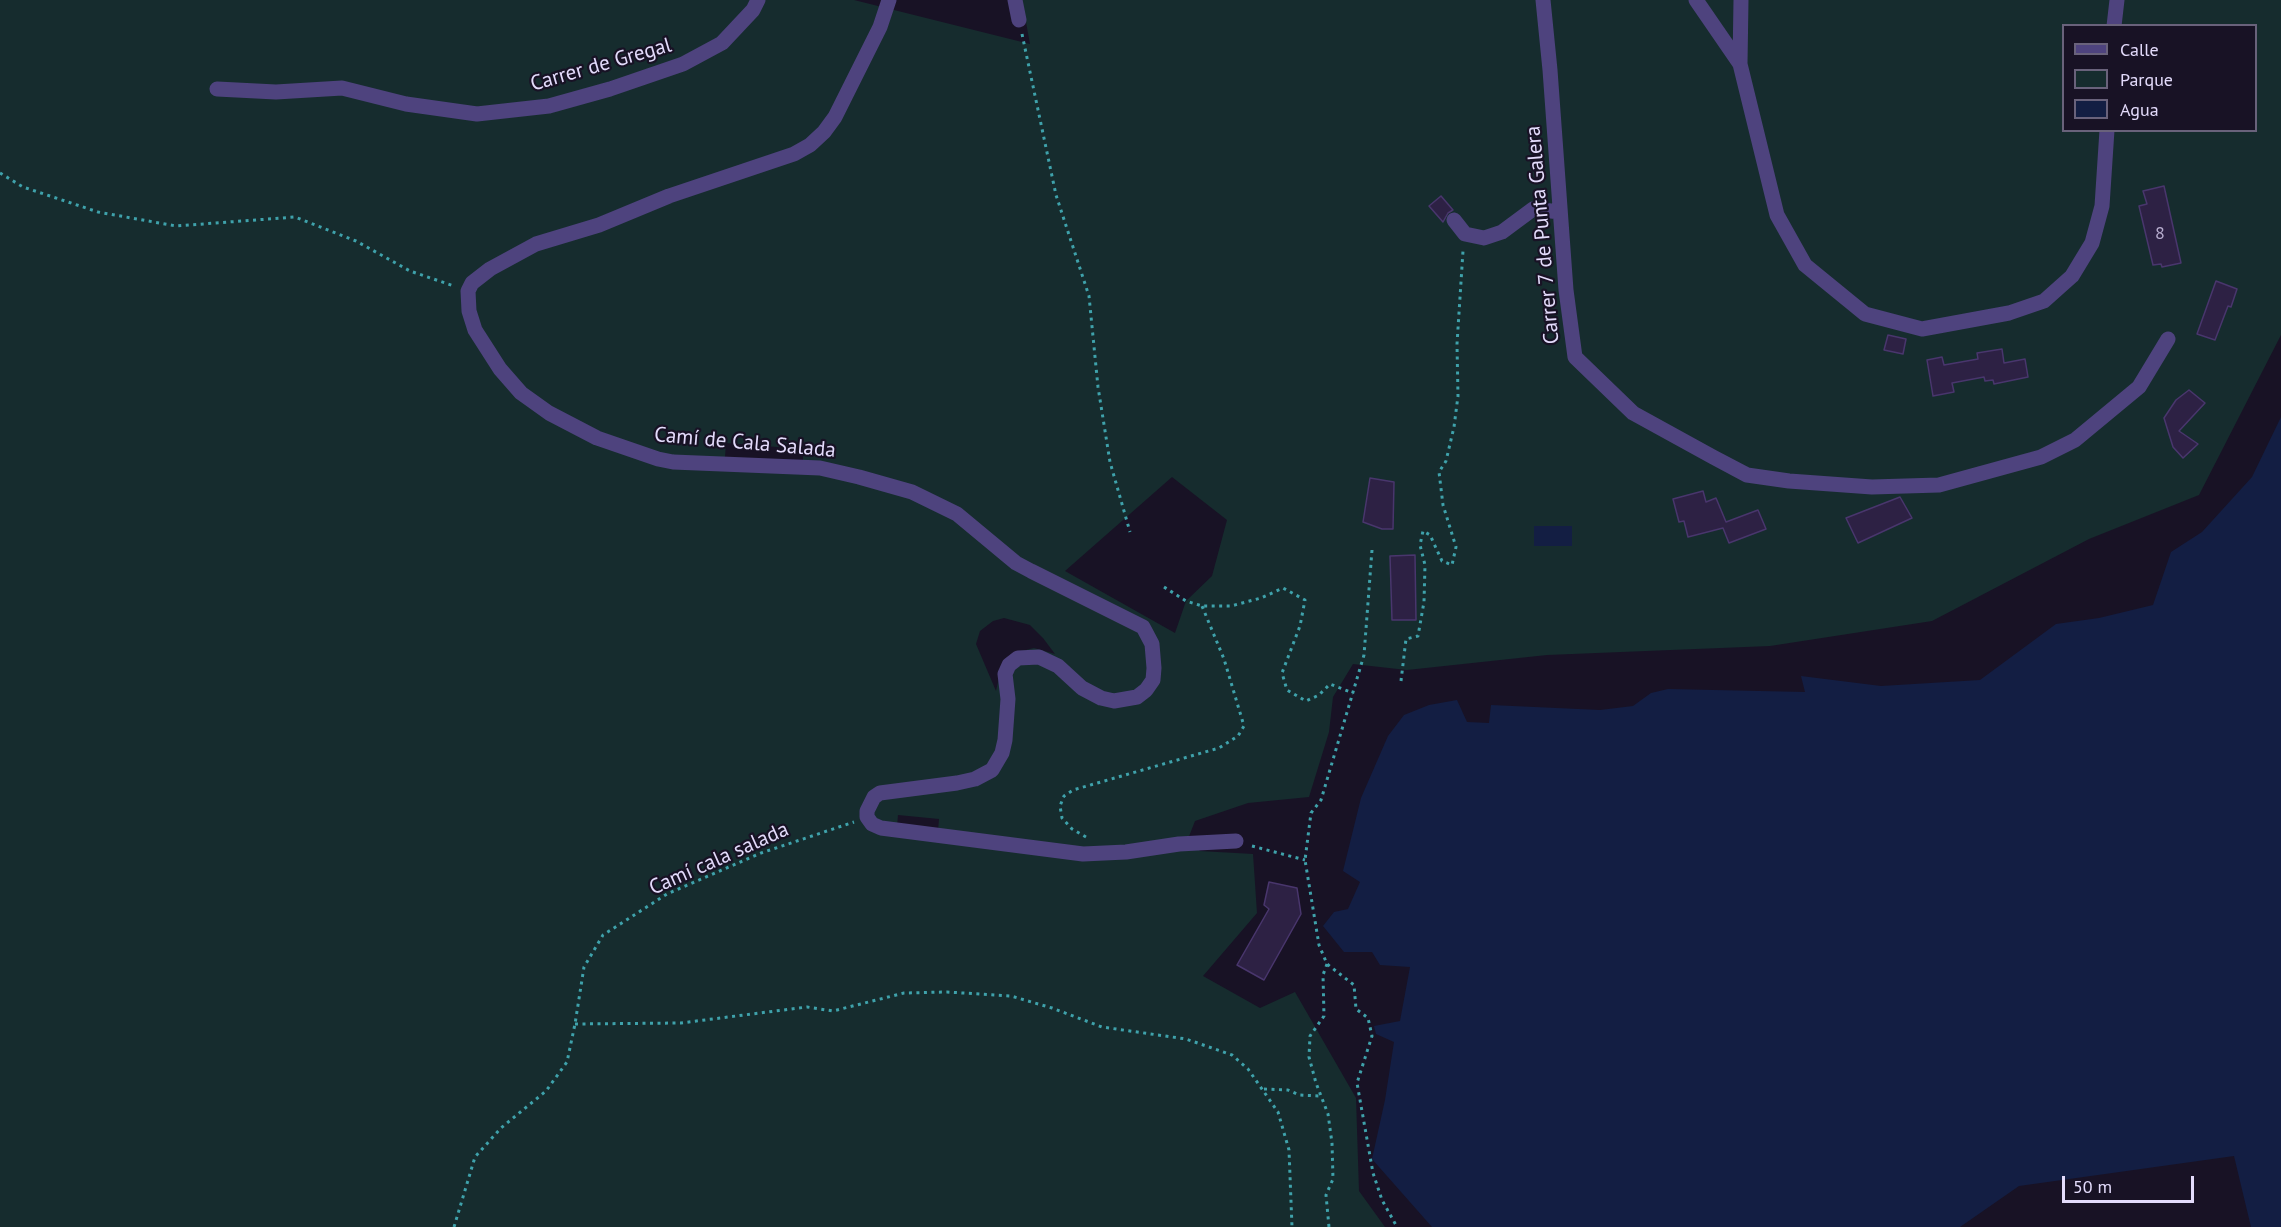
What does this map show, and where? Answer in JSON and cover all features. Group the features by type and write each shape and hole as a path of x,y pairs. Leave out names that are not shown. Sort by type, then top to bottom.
{"street":[{"name":"Carrer de Gregal","path":"217,89 276,92 342,88 406,104 477,114 549,106 610,89 684,64 722,43 753,10 758,0"},
{"path":"468,291 472,283 490,269 536,244 599,225 669,196 794,154 810,145 824,132 839,109 879,27 889,0"},
{"path":"1015,0 1019,20"},
{"name":"Carrer 7 de Punta Galera","path":"1543,0 1566,290 1575,357 1633,413 1747,475 1789,482 1872,487 1940,484 2041,457 2075,440 2139,387 2168,339"},
{"path":"1696,0 1740,64"},
{"path":"1741,0 1740,64 1777,215 1805,265 1865,314 1922,329 2009,313 2044,301 2072,276 2092,243 2102,206 2106,132"},
{"path":"2114,24 2117,0"},
{"path":"1454,220 1465,234 1484,238 1502,232 1533,209 1560,212"},
{"name":"Camí de Cala Salada","path":"468,291 469,311 475,330 500,369 521,393 572,427 597,438 673,462 820,468 912,492 957,514 1016,563 1031,572 1143,627 1152,644 1154,668 1152,680 1146,690 1137,697 1114,701 1101,698 1089,693 1065,670 1048,661 1032,656 1016,655 1005,674 1008,699 1005,740 1000,759 992,770 975,779 957,783 880,793 869,804 867,818"},
{"path":"867,818 872,825 881,828 1083,854 1126,852 1179,844 1236,841"}],"path":[{"path":"1019,20 1056,195 1089,296 1098,387 1110,462 1130,532"},
{"path":"0,173 23,187 98,212 176,226 295,218 356,241 410,271 468,291"},
{"path":"1401,681 1406,639 1418,636 1424,602 1425,565 1420,545 1423,531 1430,535 1442,561 1452,565 1456,547 1443,505 1439,472 1446,461 1458,396 1457,344 1465,234"},
{"path":"1372,550 1364,655 1321,800 1311,813 1305,860 1319,945 1327,964 1354,985 1356,1009 1368,1018 1372,1036 1357,1083 1372,1173 1382,1200 1397,1227"},
{"path":"1164,587 1186,601 1202,606 1231,606 1283,588 1305,600 1300,626 1282,673 1287,690 1306,701 1319,695 1330,684 1353,693"},
{"path":"1088,838 1072,829 1062,818 1060,806 1064,796 1073,790 1219,748 1238,736 1244,726 1243,716 1224,659 1202,606"},
{"name":"Camí cala salada","path":"454,1227 475,1157 501,1128 546,1091 567,1062 584,967 603,935 667,894 761,853 867,818"},
{"path":"1236,841 1305,860"},
{"path":"1327,964 1323,975 1324,1016 1310,1036 1309,1057 1328,1114 1332,1143 1333,1179 1326,1196 1329,1227"},
{"path":"575,1024 681,1023 807,1007 833,1011 904,993 947,992 1011,996 1052,1008 1102,1027 1186,1039 1232,1055 1248,1069 1278,1112 1289,1150 1292,1227"},
{"path":"1263,1089 1288,1090 1299,1095 1321,1096"}],"green space":[{"path":"0,0 854,0 1030,44 1022,0 2281,0 2281,335 2199,495 2089,539 1932,621 1770,646 1547,655 1407,670 1353,664 1333,697 1329,732 1309,797 1248,803 1195,821 1188,839 1200,851 1253,854 1257,913 1203,976 1260,1008 1295,992 1356,1098 1359,1191 1385,1227 0,1227","holes":["726,443 803,449 803,462 725,457","1172,477 1227,520 1212,576 1186,601 1175,633 1065,571","1004,618 1030,625 1055,654 1034,648 1014,653 1001,669 996,691 976,644 980,631 993,621","898,815 939,819 938,831 897,826"]}],"water":[{"path":"2281,417 2281,1227 2251,1227 2234,1156 2019,1186 1960,1227 1432,1227 1372,1159 1385,1100 1394,1042 1376,1034 1374,1026 1400,1021 1410,967 1380,965 1372,952 1344,952 1323,926 1334,912 1348,909 1360,882 1343,871 1361,798 1388,736 1404,715 1429,705 1457,700 1467,722 1489,723 1491,705 1600,710 1633,706 1651,693 1668,689 1805,692 1801,676 1881,686 1980,680 2056,624 2099,618 2153,605 2171,552 2202,532 2252,477"},
{"path":"1534,526 1572,526 1572,546 1534,546"}],"building":[{"path":"2164,186 2181,263 2162,267 2161,264 2153,265 2139,206 2147,204 2143,191"},
{"path":"1441,196 1453,210 1448,213 1443,222 1429,206"},
{"path":"2216,281 2237,289 2215,340 2197,334"},
{"path":"1888,335 1906,339 1903,354 1884,350"},
{"path":"2002,349 2004,363 2025,359 2028,377 1994,384 1993,380 1985,381 1984,377 1952,383 1954,392 1933,396 1927,360 1942,357 1944,365 1978,359 1977,353"},
{"path":"2189,390 2205,403 2179,431 2198,444 2183,458 2173,447 2164,418 2176,400"},
{"path":"1370,478 1394,482 1393,529 1382,529 1363,522"},
{"path":"1703,491 1706,502 1716,498 1726,522 1758,510 1766,529 1729,543 1723,528 1688,537 1684,521 1679,522 1673,499"},
{"path":"1900,497 1912,518 1858,543 1846,518"},
{"path":"1415,555 1416,620 1392,620 1390,556"},
{"path":"1269,882 1297,888 1301,914 1264,980 1237,965 1269,909 1264,905"}]}
